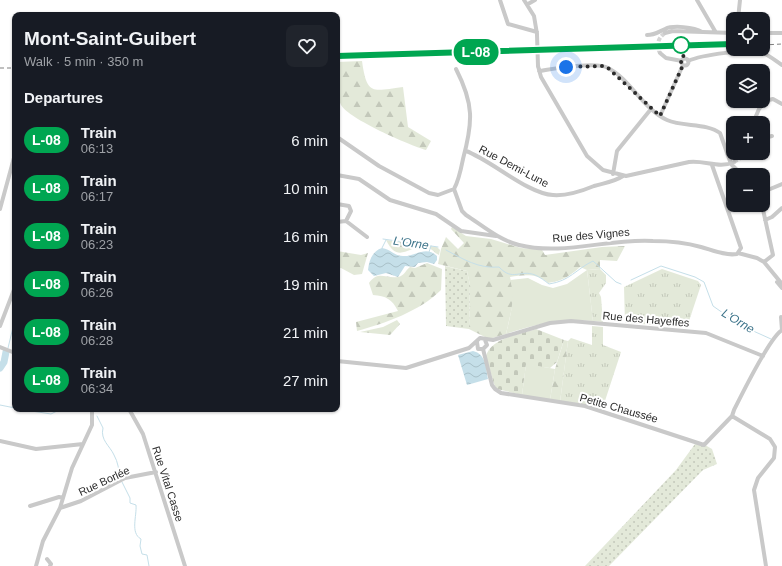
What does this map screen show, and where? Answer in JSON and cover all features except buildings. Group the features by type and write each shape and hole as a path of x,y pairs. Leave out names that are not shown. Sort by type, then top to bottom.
{"street":[{"path":"500,0 508,24 537,34"},
{"path":"524,0 528,4 534,16 537,34 539,68 588,158 599,168 613,174 623,176 678,164 695,162 712,165 733,162"},
{"path":"528,4 535,0"},
{"path":"698,0 715,31"},
{"path":"739,12 740,0"},
{"path":"647,35 657,34 670,28 696,29 702,33"},
{"path":"665,33 673,31 702,33 715,31 726,32"},
{"path":"770,33 782,33"},
{"path":"660,116 685,59 688,61 701,57 749,51 762,52 782,65"},
{"path":"660,53 666,58 682,63"},
{"path":"539,68 593,66 608,68 651,110 660,116 680,124 718,131 722,136 737,168"},
{"name":"Rue Demi-Lune","path":"454,189 471,130 470,104 464,84 456,69"},
{"path":"756,116 765,101 773,99 782,104"},
{"path":"613,174 617,151 651,110"},
{"path":"340,140 379,166 426,192 438,195 454,189"},
{"name":"Rue Demi-Lune","path":"466,151 536,190 550,195 563,195 585,190 617,180 623,176"},
{"path":"0,209 12,165"},
{"path":"712,165 741,248 751,256 764,262 775,273 782,284"},
{"path":"340,176 359,179 390,200 436,214 461,231 497,236"},
{"path":"770,189 782,184"},
{"name":"Rue des Vignes","path":"454,189 462,211 466,215 497,236 518,245 563,248 635,240 694,246 731,254 738,253 751,256"},
{"path":"340,204 351,207 351,213 346,221"},
{"path":"765,220 772,217 782,208"},
{"path":"763,212 772,255 764,262"},
{"path":"340,222 346,221 367,237"},
{"path":"738,253 741,248"},
{"path":"775,273 777,282 782,288"},
{"path":"0,326 12,295"},
{"path":"766,566 754,490 758,478 774,458 776,448 770,439 732,416 763,356 782,330 781,316"},
{"name":"Rue des Hayeffes","path":"476,342 480,338 485,340 493,340 550,323 571,321 706,333 763,356"},
{"path":"485,340 487,345"},
{"name":"Rue des Hayeffes","path":"481,349 493,340"},
{"path":"340,361 406,368 468,348 476,342"},
{"name":"Petite Chaussée","path":"476,342 481,349 492,385 499,392 585,406 668,432 699,444 706,444 732,416"},
{"path":"0,347 12,352"},
{"path":"468,348 481,349"},
{"path":"37,566 43,541 60,508 72,468 93,423 92,412"},
{"name":"Rue Vital Casse","path":"131,412 141,430 156,472 185,566"},
{"path":"0,441 36,449 83,444"},
{"name":"Rue Borlée","path":"60,508 81,502 125,478 156,472"},
{"path":"30,506 59,497 63,498"},
{"path":"47,559 51,564 50,566"}],"green space":[{"path":"362,61 366,80 369,86 373,89 384,90 403,87 408,127 431,141 426,150 407,143 367,124 346,111 340,102 340,62"},
{"path":"452,227 466,236 491,239 521,248 542,250 545,255 602,247 625,246 617,261 600,260 600,269 587,270 580,267 558,281 548,283 534,276 510,277 513,290 513,303 506,334 489,339 469,329 470,285 467,271 438,264 441,249 446,237 458,249 464,243 451,229"},
{"path":"386,240 437,247 440,250 439,255 425,247 419,247 399,253 390,247"},
{"path":"340,252 361,255 368,253 362,274 354,275 341,268"},
{"path":"427,263 442,269 441,290 413,310 391,320 357,331 356,322 398,311 388,299 382,296 373,295 369,283 372,279 379,276 400,276 410,267 415,268"},
{"path":"445,266 467,271 470,285 469,329 446,326"},
{"path":"600,269 606,275 606,283 599,293 601,297 603,322 593,321 587,270"},
{"path":"662,269 698,281 701,285 687,327 625,323 624,287"},
{"path":"587,270 593,321 559,321 527,327 506,334 511,314 512,287 510,280 528,278 542,285 553,288 567,284"},
{"path":"397,320 400,324 390,335 360,332 383,327"},
{"path":"592,326 603,327 603,345 621,352 602,410 560,402 568,341 571,338 592,345"},
{"path":"536,329 564,340 557,362 550,368 526,365 522,395 497,389 494,384 486,356 489,350 500,341"},
{"path":"564,340 568,341 560,402 550,400 555,369"},
{"path":"526,364 555,369 550,400 522,395"},
{"path":"695,444 705,445 712,449 717,464 703,470 609,566 585,566 676,470"}],"water":[{"path":"382,248 397,255 403,256 424,251 433,253 437,256 437,260 434,264 427,262 418,263 415,267 405,266 398,277 386,273 374,276 368,270 369,263 373,254"},
{"path":"473,351 481,355 483,358 488,379 467,385 458,355"}],"waterway":[{"name":"L'Orne","path":"383,239 438,247"},
{"path":"382,248 386,240"},
{"name":"L'Orne","path":"429,252 431,246"},
{"name":"L'Orne","path":"446,250 478,265 499,267 508,274 513,275 525,273 535,275 549,284 568,278 593,261 616,282 621,284"},
{"name":"L'Orne","path":"631,280 661,266 695,277 704,282 713,306 740,325 771,339"},
{"name":"L'Orne","path":"8,348 12,331"},
{"name":"L'Orne","path":"0,368 4,362 6,352"},
{"path":"0,405 12,407"},
{"path":"38,412 51,414 55,412"},
{"path":"97,416 103,428 102,432 104,439 116,460 120,478"},
{"path":"122,482 130,498 130,503 136,505 135,529 136,533 141,539 140,546 142,554 147,555 149,566"}],"tunnel":[{"path":"660,53 658,42 665,33"}],"railway":[{"path":"770,45 782,44"},
{"path":"340,58 726,46"},
{"path":"0,68 12,68"}],"train":[{"name":"L-08","path":"340,56 726,44"}],"route":[{"path":"566,67 602,66 608,68 615,73 651,110 660,116 683,65 681,62 684,59 681,45"}]}
